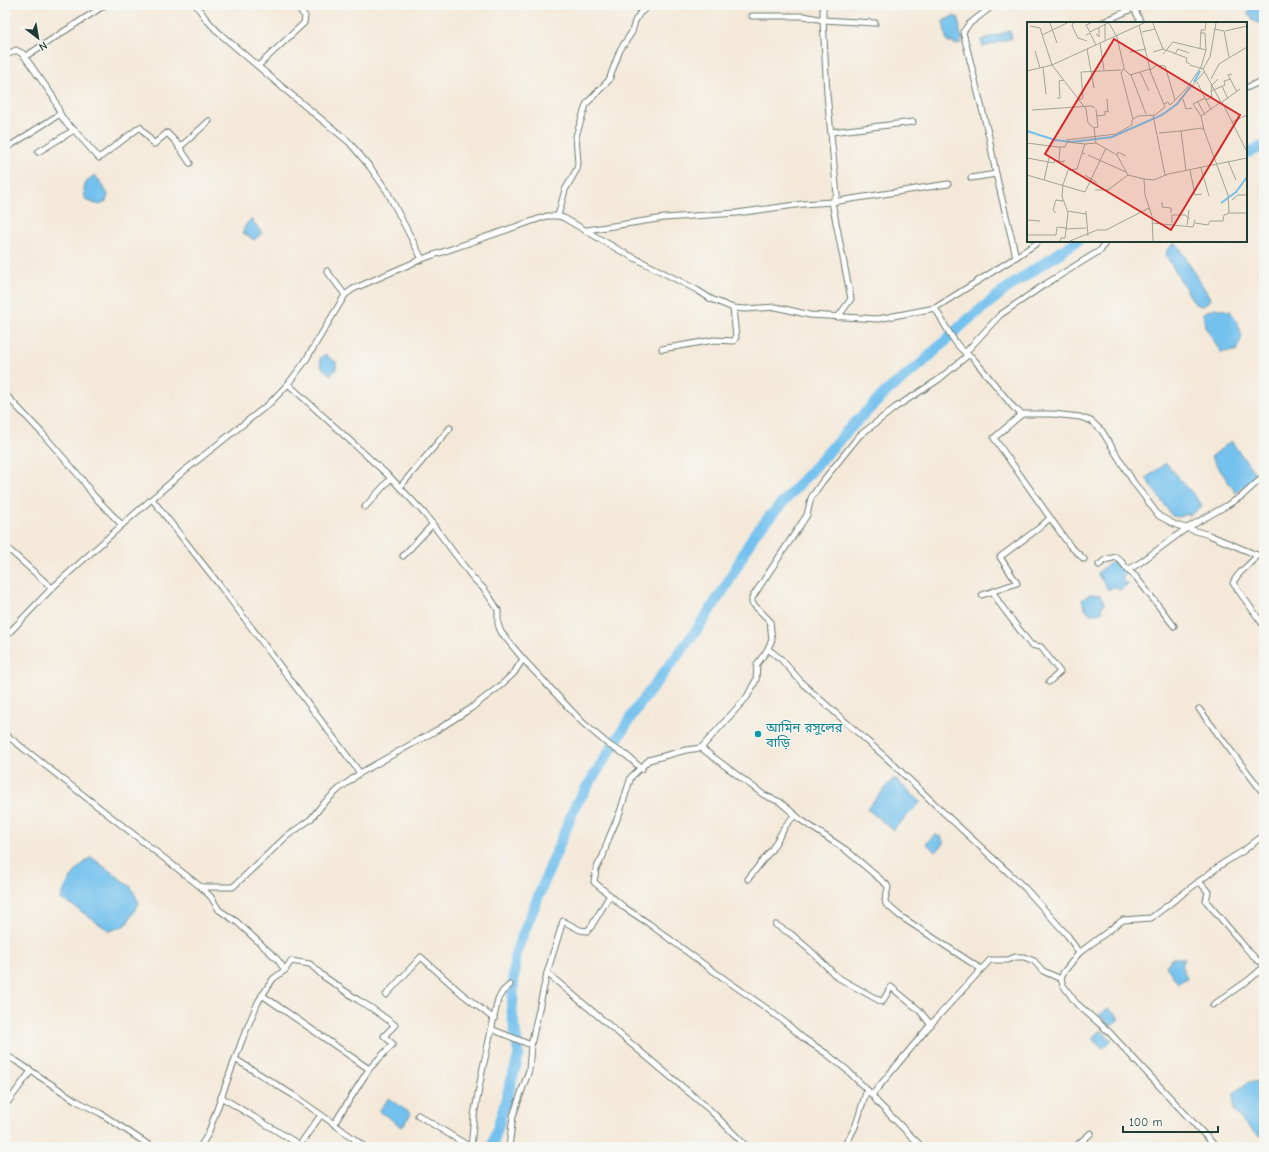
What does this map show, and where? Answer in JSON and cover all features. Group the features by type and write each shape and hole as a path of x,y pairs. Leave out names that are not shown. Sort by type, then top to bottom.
{"street":[{"path":"5,56 16,50 26,56 105,5"},
{"path":"196,5 219,33 353,146 387,191 422,259"},
{"path":"258,66 304,23 305,16 295,5"},
{"path":"558,216 565,190 577,170 576,136 586,105 599,89 609,80 620,50 632,32 635,21 640,12 650,5"},
{"path":"823,5 827,94 837,196 832,202"},
{"path":"994,5 969,24 963,32 989,137 996,174 1016,257"},
{"path":"1103,22 1143,5"},
{"path":"1134,8 1141,22"},
{"path":"752,16 804,16 823,20 875,23"},
{"path":"22,53 54,98 60,114 69,126 100,158 140,127 154,144 167,133 176,142 190,163"},
{"path":"1247,88 1264,80"},
{"path":"5,149 60,114"},
{"path":"179,148 209,121"},
{"path":"831,132 913,122"},
{"path":"38,152 74,130"},
{"path":"971,178 996,174"},
{"path":"587,230 664,218 737,213 803,204 832,202 948,184"},
{"path":"832,202 851,299 838,317"},
{"path":"5,637 52,588 122,525 270,402 288,384 304,363 346,295 353,289 422,259 547,216 558,216 587,230 619,250 697,290 711,299 733,308 745,309 776,307 810,315 878,319 935,308 1038,242"},
{"path":"922,1147 878,1103 848,1070 648,922 625,908 610,896 594,882 596,869 603,856 632,777 642,769 649,760 686,750 701,748 747,697 756,680 757,664 768,649 772,640 770,621 752,603 752,598 807,515 811,498 859,436 896,407 948,373 967,356 965,354 1000,315 1044,285 1101,250 1105,242"},
{"path":"326,271 346,295"},
{"path":"662,349 714,340 734,341 736,337 733,308"},
{"path":"935,308 948,331 965,354 972,357 1014,408 1022,414 1053,414 1080,417 1091,421 1102,431 1134,483 1159,516 1176,525 1209,535 1264,558"},
{"path":"288,384 391,478 424,513 473,578 491,599 498,610 498,624 501,632 523,659 583,723 609,745 626,755 642,769"},
{"path":"5,394 41,432 81,478 93,495 122,525"},
{"path":"1022,414 994,438 1070,546 1084,559"},
{"path":"400,487 450,428"},
{"path":"1128,570 1187,528 1242,496 1264,476"},
{"path":"365,507 391,478"},
{"path":"152,499 221,587 360,774"},
{"path":"982,595 1017,583 1000,557 1050,518"},
{"path":"403,556 433,524"},
{"path":"5,546 52,588"},
{"path":"1257,555 1235,578 1233,583 1264,626"},
{"path":"1099,564 1105,560 1116,557 1120,560 1136,577 1174,626"},
{"path":"993,592 1000,604 1031,645 1041,648 1060,672 1049,682"},
{"path":"768,649 780,659 803,684 892,763 1024,888 1068,936 1079,954"},
{"path":"201,887 233,887 287,836 311,819 322,805 339,789 360,774 437,730 470,709 514,673 523,659"},
{"path":"1199,709 1264,794"},
{"path":"5,734 201,887 211,897 219,910 237,922 277,959 285,970"},
{"path":"701,748 738,776 764,794 780,802 795,815 846,850 887,885 888,888 885,900 886,904 900,916 982,969"},
{"path":"748,879 772,849 786,825 795,815"},
{"path":"1216,1147 1109,1032 1076,1003 1063,985 1061,979 1063,973 1079,954 1123,920 1151,918 1222,864 1261,839 1264,835"},
{"path":"1199,881 1208,892 1206,901 1256,959 1264,964"},
{"path":"509,1147 513,1116 529,1070 531,1045 547,973 563,921 580,930 587,931 610,896"},
{"path":"776,925 791,934 814,953 837,977 882,1002 891,987 919,1010 931,1025"},
{"path":"386,995 421,957 461,993 494,1019"},
{"path":"872,1095 931,1025 990,960 1008,960 1015,957 1024,958 1034,961 1043,971 1061,979"},
{"path":"200,1147 208,1134 258,1002 273,979 285,970 291,961 310,964 323,976 395,1025 384,1036 393,1044 369,1069 334,1124"},
{"path":"1213,1005 1250,979 1264,967"},
{"path":"547,973 710,1110 747,1147"},
{"path":"418,1115 471,1147 474,1116 482,1072 498,999 503,991 510,985"},
{"path":"262,996 369,1069"},
{"path":"491,1029 531,1045"},
{"path":"5,1055 31,1070 75,1100 100,1113 152,1147"},
{"path":"236,1059 293,1095 365,1147"},
{"path":"5,1106 31,1070"},
{"path":"843,1147 856,1128 861,1105 867,1090"},
{"path":"221,1097 299,1146 321,1115"},
{"path":"5,1112 5,1116"},
{"path":"1075,1147 1091,1133"}],"water":[{"path":"1246,5 1262,5 1263,11 1261,14 1264,19 1259,24 1252,20 1251,15 1248,14 1249,11"},
{"path":"953,16 959,18 960,32 963,39 960,40 962,43 955,45 953,42 947,42 943,21"},
{"path":"1010,31 1012,38 983,47 981,40"},
{"path":"95,175 108,195 106,201 100,205 86,200 84,192 86,182"},
{"path":"251,219 262,233 254,240 243,233 245,226"},
{"path":"1173,244 1177,244 1210,298 1208,302 1202,306 1195,304 1166,256 1167,250"},
{"path":"1215,308 1230,311 1239,326 1242,337 1236,351 1221,352 1205,327 1203,313"},
{"path":"326,354 336,362 336,370 331,375 324,370 321,364 320,358"},
{"path":"1231,441 1257,476 1236,493 1211,457"},
{"path":"1166,463 1200,502 1202,507 1190,515 1186,514 1179,517 1172,516 1146,478"},
{"path":"1114,560 1125,573 1123,579 1124,582 1129,583 1120,590 1115,587 1111,587 1109,591 1097,573"},
{"path":"1090,594 1100,595 1105,604 1101,607 1102,612 1090,614 1086,609 1082,600"},
{"path":"894,778 921,802 893,830 867,809"},
{"path":"935,835 941,837 944,844 935,852 926,843"},
{"path":"91,857 131,887 139,903 126,925 110,931 74,906 61,899 66,886 73,875"},
{"path":"1172,958 1185,958 1181,965 1187,978 1178,983 1166,966"},
{"path":"1108,1008 1117,1015 1119,1020 1111,1026 1099,1015"},
{"path":"1100,1030 1112,1040 1103,1048 1092,1038"},
{"path":"1262,1081 1264,1083 1264,1139 1246,1125 1234,1111 1234,1093 1248,1082"},
{"path":"389,1098 411,1114 402,1127 379,1111"}],"waterway":[{"path":"1247,153 1264,146"},
{"path":"492,1147 519,1055 512,1013 515,954 575,806 636,709 693,635 726,586 755,533 850,428 887,391 920,365 964,323 1006,289 1076,242"}],"place":[{"name":"আমিন রসুলের বাড়ি","path":"758,734"}]}
